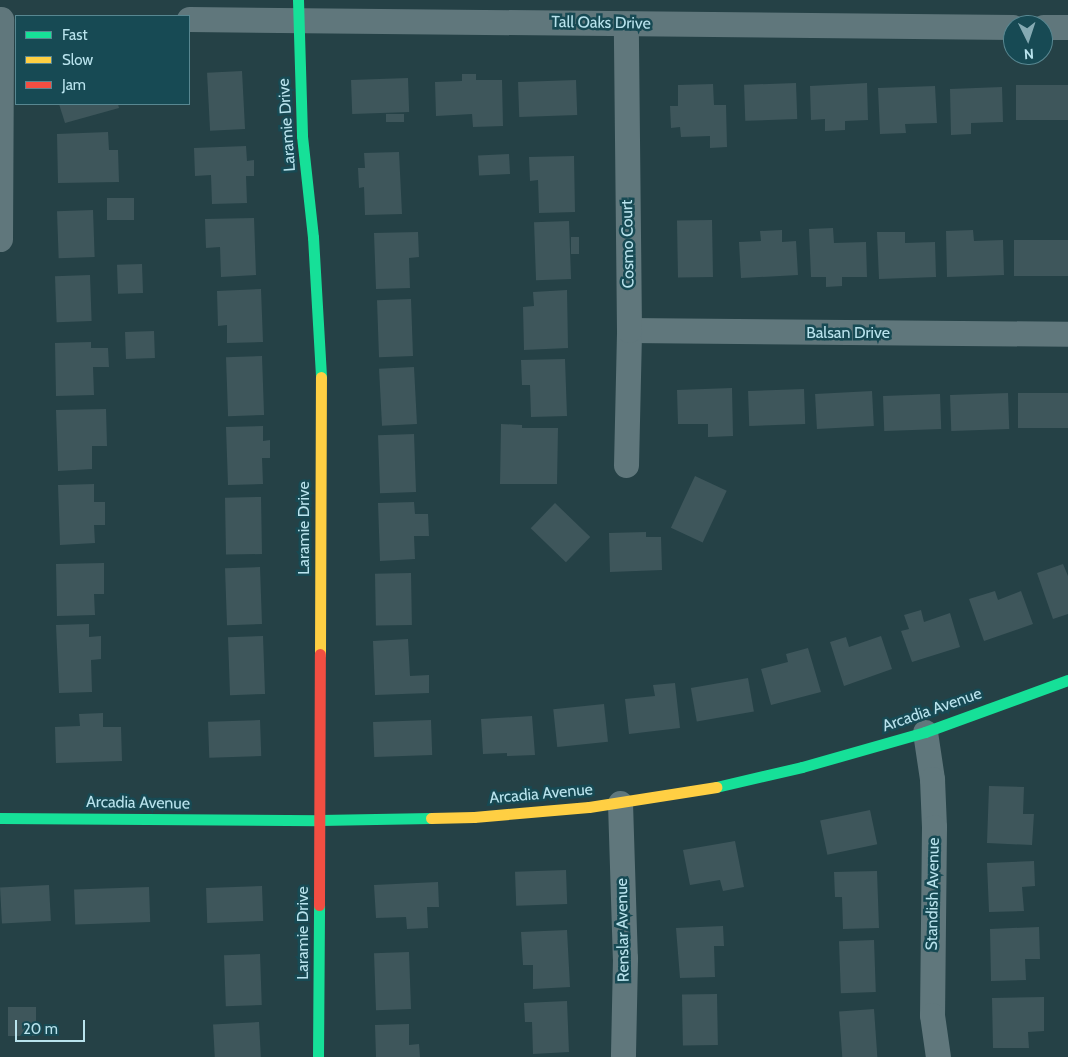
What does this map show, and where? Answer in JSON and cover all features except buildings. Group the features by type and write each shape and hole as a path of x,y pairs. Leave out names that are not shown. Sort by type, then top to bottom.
{"street":[{"name":"Tall Oaks Drive","path":"190,19 298,10 626,24 1003,27"},
{"name":"Laramie Drive","path":"298,10 302,136 313,237 322,362 318,1057"},
{"path":"0,239 6,19"},
{"name":"Cosmo Court","path":"626,24 629,330 626,465"},
{"path":"1053,27 1068,27"},
{"name":"Balsan Drive","path":"629,330 1068,334"},
{"name":"Arcadia Avenue","path":"0,818 320,820 474,816 620,803 715,787 802,767 925,732 1068,680"},
{"name":"Standish Avenue","path":"925,732 932,779 934,827 932,1016 938,1057"},
{"name":"Renslar Avenue","path":"620,803 625,958 623,1057"}],"traffic: fast":[{"path":"298,0 302,136 313,237 321,377"},
{"path":"716,787 802,767 925,732 1068,680"},
{"path":"0,818 320,820 431,818"},
{"path":"318,1057 319,905"}],"traffic: slow":[{"path":"320,654 321,377"},
{"path":"431,818 474,817 589,807 716,787"}],"traffic: jam":[{"path":"319,905 320,654"}]}
